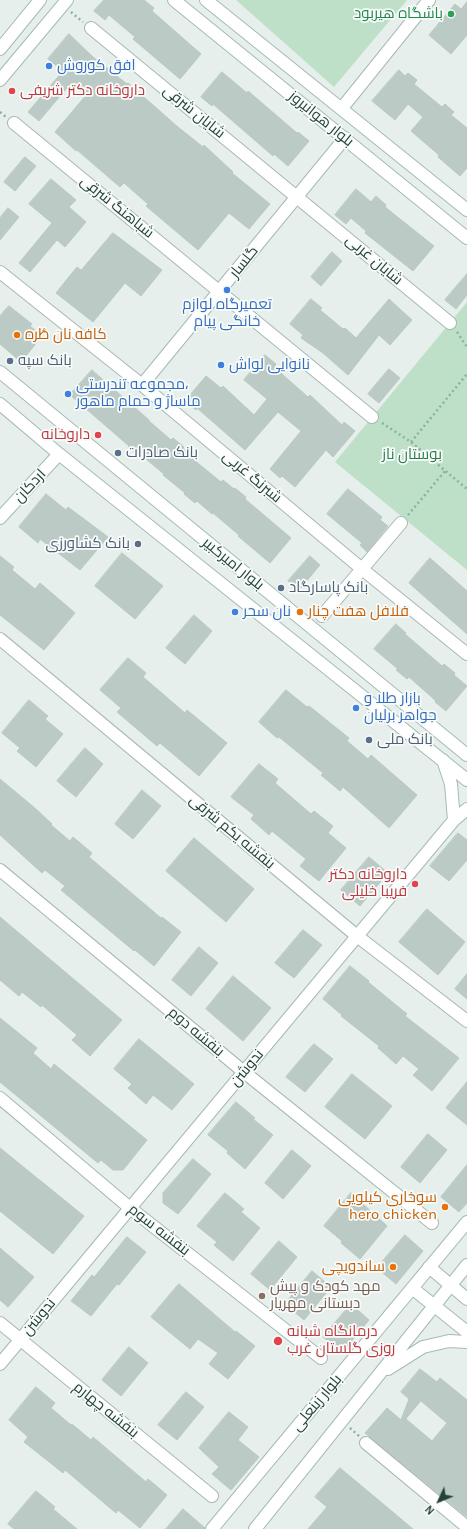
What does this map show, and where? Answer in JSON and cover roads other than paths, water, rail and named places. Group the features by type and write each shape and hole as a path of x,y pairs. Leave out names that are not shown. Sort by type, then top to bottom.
{"street":[{"path":"0,50 40,0"},
{"name":"بلوار هوانیروز","path":"174,0 467,238"},
{"name":"بلوار هوانیروز","path":"206,0 467,210"},
{"path":"342,108 429,0"},
{"path":"0,80 65,3"},
{"name":"شایان شرقی","path":"91,28 298,197"},
{"name":"شباهنگ شرقی","path":"14,123 372,417"},
{"name":"گلسار","path":"142,385 345,138"},
{"name":"شایان غربی","path":"298,197 450,323"},
{"name":"شبرنگ غربی","path":"0,272 142,385 362,569 467,654"},
{"name":"بلوار امیرکبیر","path":"0,372 467,755"},
{"name":"بلوار امیرکبیر","path":"0,404 59,454 467,780"},
{"name":"اردکان","path":"0,518 59,454"},
{"path":"322,616 401,523"},
{"name":"بنفشه یکم شرقی","path":"0,639 356,936 467,1021"},
{"path":"442,760 451,784 454,820"},
{"name":"ندوشن","path":"0,1364 356,936 454,820 467,809"},
{"name":"بنفشه دوم","path":"0,870 244,1072 432,1223"},
{"name":"بنفشه سوم","path":"0,1098 130,1208 321,1358"},
{"name":"بلوار زینعلی","path":"212,1529 467,1222"},
{"name":"بلوار زینعلی","path":"255,1529 467,1265"},
{"path":"429,1267 467,1299"},
{"path":"412,1288 467,1332"},
{"name":"بنفشه چهارم","path":"0,1323 212,1496"},
{"path":"378,1375 423,1347 449,1341 467,1342"},
{"path":"366,1442 467,1527"}],"place":[{"name":"باشگاه هیربود","path":"451,14"},
{"name":"افق کوروش","path":"49,66"},
{"name":"داروخانه دکتر شریفی","path":"12,91"},
{"name":"تعمیرگاه لوازم خانگی پیام","path":"227,290"},
{"name":"کافه نان طُره","path":"17,335"},
{"name":"بانک سپه","path":"10,361"},
{"name":"نانوایی لواش","path":"221,365"},
{"name":"مجموعه تندرستی، ماساژ و حمام ماهور","path":"68,394"},
{"name":"داروخانه","path":"98,435"},
{"name":"بانک صادرات","path":"118,453"},
{"name":"بانک کشاورزی","path":"138,544"},
{"name":"بانک پاسارگاد","path":"281,588"},
{"name":"نان سحر","path":"235,612"},
{"name":"فلافل هفت چنار","path":"300,612"},
{"name":"بازار طلا و جواهر برلیان","path":"356,708"},
{"name":"بانک ملی","path":"369,740"},
{"name":"داروخانه دکتر فریبا خلیلی","path":"415,884"},
{"name":"سوخاری کیلویی hero chicken","path":"445,1207"},
{"name":"ساندویچی","path":"393,1267"},
{"name":"مهد کودک و پیش دبستانی مهریار","path":"262,1296"},
{"name":"درمانگاه شبانه روزی گلستان غرب","path":"278,1341"}],"park label":[{"name":"بوستان ناز","path":"412,455"}]}
